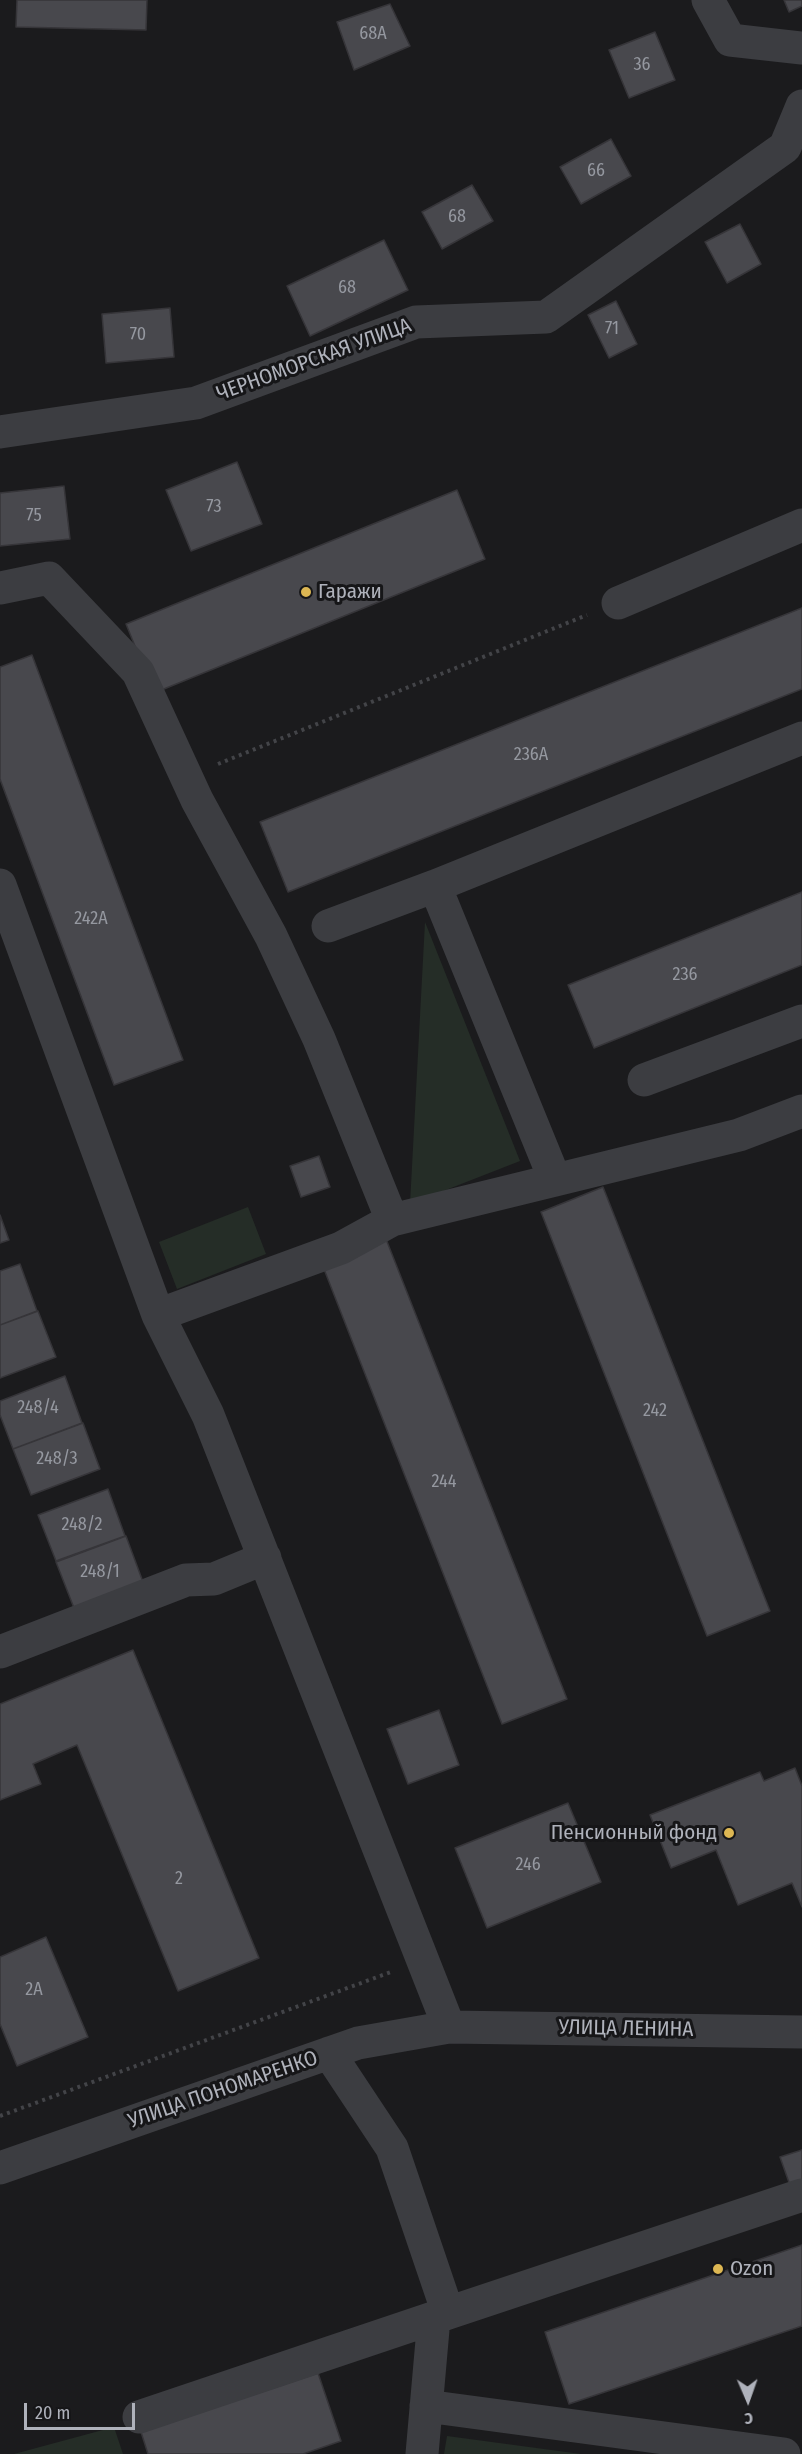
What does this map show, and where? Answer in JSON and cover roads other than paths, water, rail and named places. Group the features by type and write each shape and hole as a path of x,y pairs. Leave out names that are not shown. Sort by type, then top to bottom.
{"street":[{"path":"708,0 730,40 802,48"},
{"name":"ЧЕРНОМОРСКАЯ УЛИЦА","path":"0,432 196,403 416,322 546,317 785,147 802,106"},
{"path":"618,603 802,525"},
{"path":"0,588 50,578 138,672 187,776 271,936 319,1039 392,1220"},
{"path":"328,926 435,886 802,738"},
{"path":"0,885 12,956 159,1315 208,1415 449,2027"},
{"path":"435,886 555,1180"},
{"path":"644,1080 802,1021"},
{"path":"159,1315 341,1248 392,1220 739,1135 802,1111"},
{"path":"0,1652 186,1580 214,1578 265,1558"},
{"name":"УЛИЦА ЛЕНИНА","path":"449,2027 802,2032"},
{"name":"УЛИЦА ПОНОМАРЕНКО","path":"0,2168 358,2043 449,2027"},
{"path":"328,2053 392,2148 441,2316 426,2406 422,2454"},
{"path":"139,2417 802,2195"},
{"path":"426,2406 784,2454"}],"place":[{"name":"Гаражи","path":"306,592"},
{"name":"Пенсионный фонд","path":"729,1833"},
{"name":"Ozon","path":"718,2269"}]}
